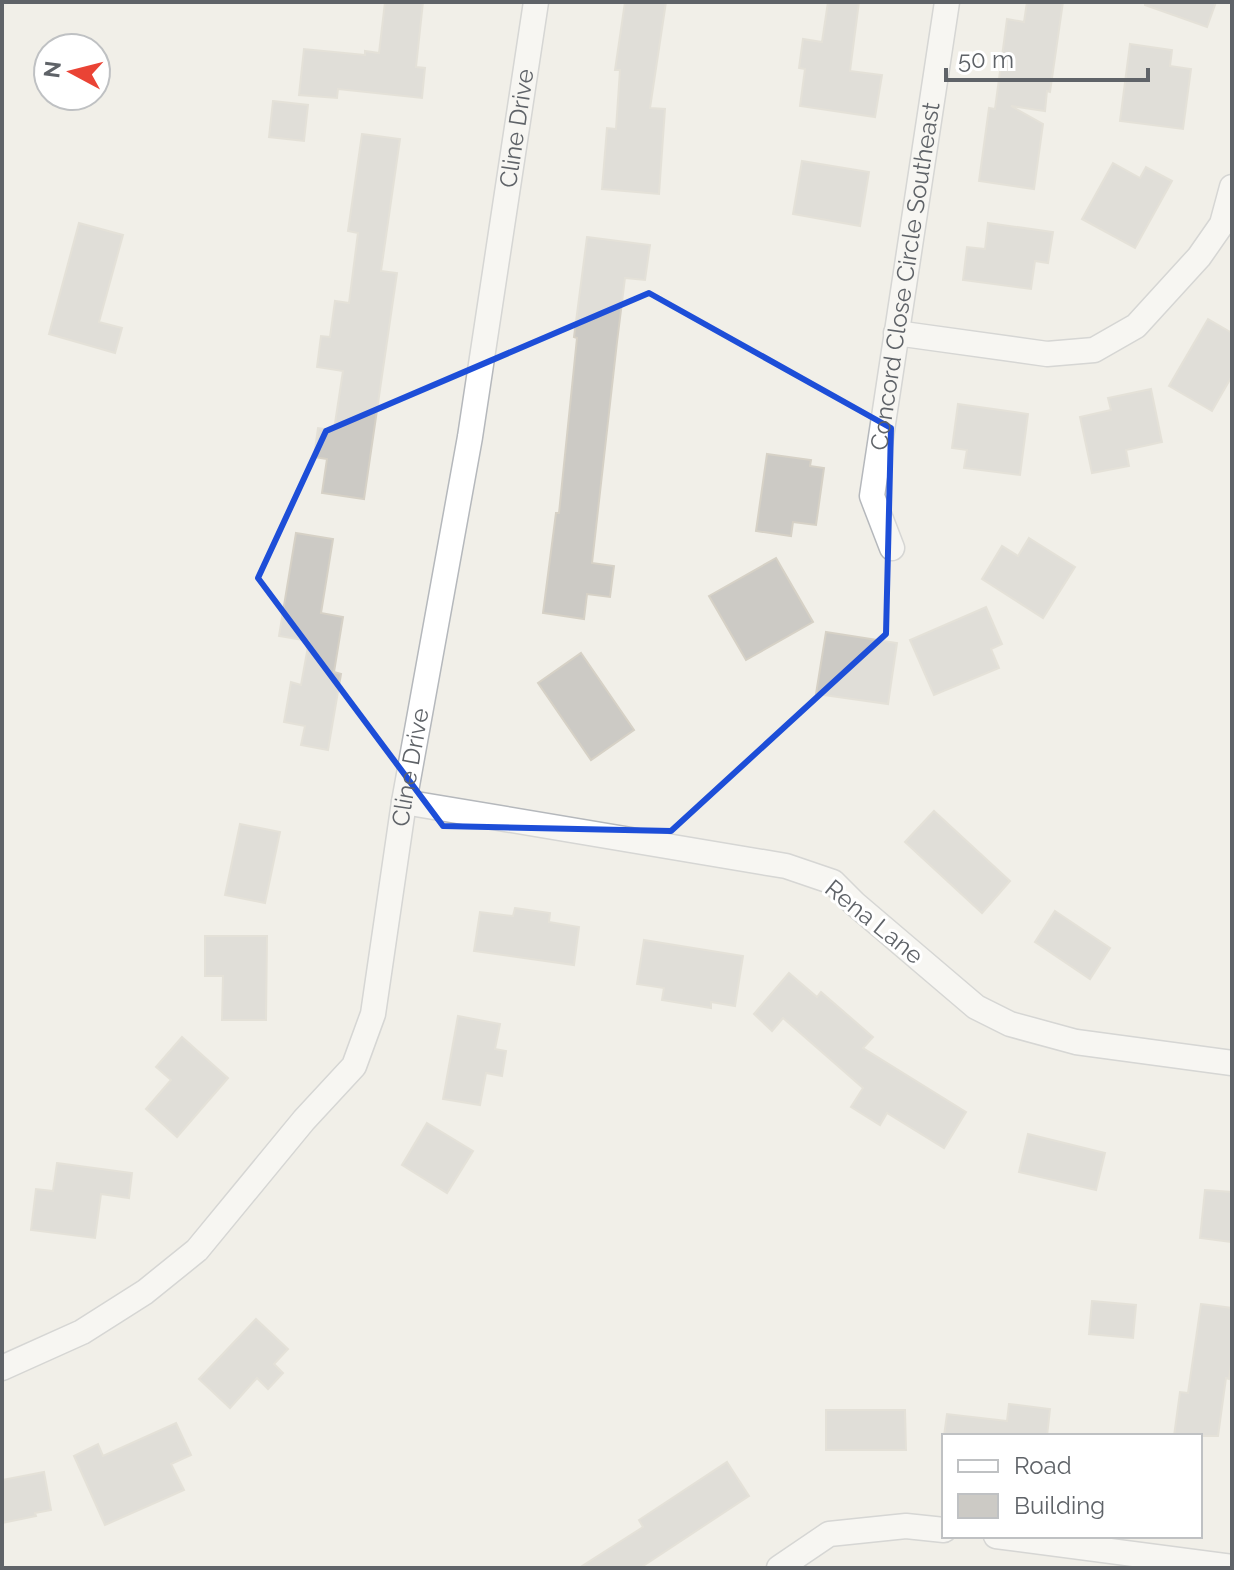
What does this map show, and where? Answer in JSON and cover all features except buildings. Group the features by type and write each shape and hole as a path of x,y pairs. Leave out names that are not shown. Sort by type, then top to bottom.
{"street":[{"name":"Cline Drive","path":"2,1368 82,1332 145,1292 197,1250 304,1120 354,1066 373,1014 404,802 470,437 536,2"},
{"name":"Concord Close Circle Southeast","path":"892,548 872,496 947,2"},
{"path":"896,333 1047,354 1094,350 1136,326 1199,257 1222,224 1232,187"},
{"name":"Rena Lane","path":"404,802 786,866 833,882 976,1007 1010,1024 1076,1042 1232,1063"},
{"path":"779,1568 829,1534 906,1526 942,1530"},
{"path":"1011,1538 1232,1567"}],"highlighted area":[{"path":"649,293 891,428 886,634 671,831 443,826 258,578 326,431"}]}
